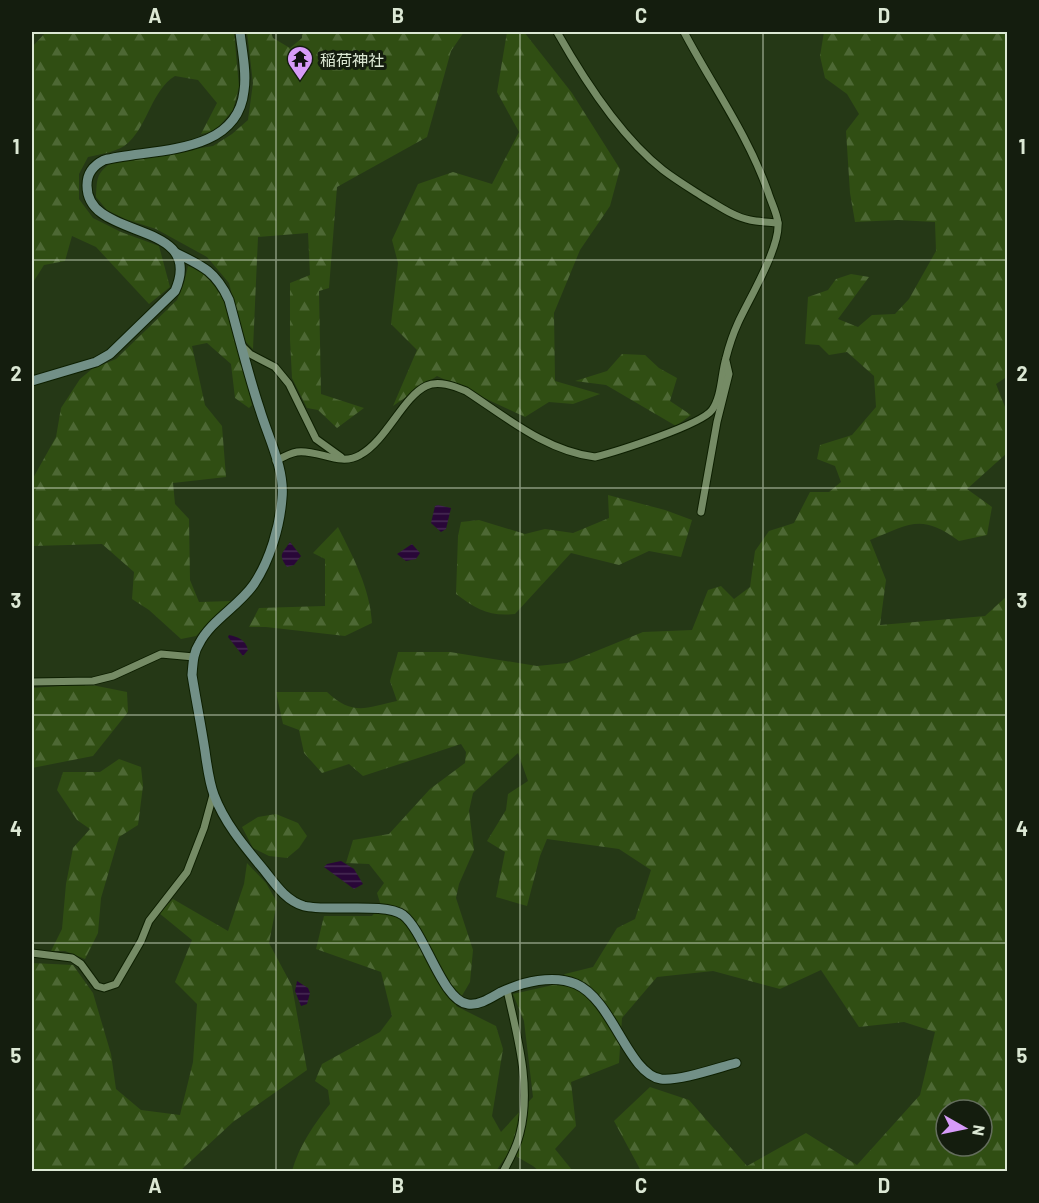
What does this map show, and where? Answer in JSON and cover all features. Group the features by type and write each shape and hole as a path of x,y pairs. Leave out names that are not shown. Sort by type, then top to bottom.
{"street":[{"path":"240,32 245,78 241,108 234,122 213,138 194,144 104,160 96,164 89,173 87,194 93,207 105,215 168,244 176,253 212,272 222,285 229,300 276,461 283,496 276,531 267,559 247,594 211,628 199,643 194,657 192,675 213,795 232,830 290,900 303,906 318,908 397,911 409,920 451,994 462,1003 474,1004 507,990 553,978 579,985 590,992 602,1006 641,1068 654,1077 675,1078 736,1063"},
{"path":"557,32 595,94 638,147 662,169 689,188 736,215 749,220 778,223"},
{"path":"276,461 299,452 345,460 357,457 368,450 415,394 426,385 454,386 466,391 540,439 558,448 594,457 688,425 712,410 738,324 772,248 778,223 759,166 748,143 684,32"},
{"path":"32,381 87,365 110,354 175,291 180,279 181,267 176,253"},
{"path":"242,346 250,354 275,367 289,384 316,439 345,460"},
{"path":"700,512 717,422 729,374 726,359"},
{"path":"32,682 93,681 113,676 160,654 194,657"},
{"path":"32,953 72,958 81,964 97,986 104,988 116,984 141,941 149,921 187,872 204,828 213,795"},
{"path":"503,1172 517,1142 525,1108 520,1053 507,990"}],"green space":[{"path":"46,32 234,32 239,87 233,110 215,131 201,134 217,103 198,80 175,76 167,82 155,98 141,126 129,142 115,150 88,157 79,174 79,199 93,218 121,232 159,246 170,287 149,304 96,247 72,236 65,261 44,265 32,284 32,47"},
{"path":"247,32 271,32 273,38 290,48 302,38 302,32 464,32 451,51 427,137 337,187 329,288 319,291 321,394 364,408 337,428 318,410 307,408 292,378 290,283 310,275 308,233 258,237 253,349 243,339 229,283 207,257 156,229 125,219 107,210 96,197 98,177 102,170 111,163 213,146 248,120 253,83"},
{"path":"507,32 524,32 572,93 620,169 610,206 580,250 554,313 555,381 600,394 573,404 549,402 525,417 437,376 393,406 417,350 391,324 398,263 392,240 418,184 453,172 492,184 519,132 497,92"},
{"path":"824,32 1007,32 1008,376 996,384 1007,412 1007,453 967,489 992,507 987,535 959,541 935,527 915,524 895,529 870,540 886,580 880,625 985,616 1007,596 1007,1171 641,1171 614,1121 650,1087 689,1100 747,1166 806,1133 857,1165 920,1095 935,1032 904,1022 859,1027 821,970 780,989 713,971 657,977 622,1018 619,1063 571,1082 576,1126 555,1149 572,1170 591,1171 539,1171 509,1152 496,1171 292,1171 308,1136 330,1104 328,1090 315,1081 322,1064 380,1032 392,1016 381,972 316,949 324,916 372,916 381,906 377,893 384,883 369,864 346,863 353,840 389,834 430,789 465,763 466,752 461,744 363,776 349,764 322,773 304,753 299,730 283,724 276,692 327,692 344,705 368,708 397,701 390,681 398,652 450,652 537,666 567,663 643,632 692,630 708,590 721,586 734,599 750,587 755,551 769,531 794,523 810,492 829,492 841,482 835,466 817,459 820,445 852,435 876,407 874,376 847,352 829,355 819,345 805,344 808,297 828,290 836,279 851,274 869,277 838,319 858,327 872,315 895,314 909,299 936,251 935,222 898,220 855,222 850,193 846,131 859,114 847,94 825,78 820,56","holes":["518,753 528,781 508,794 506,810 487,841 505,852 496,897 527,906 540,856 547,839 619,849 651,870 635,919 617,928 593,967 565,974 553,985 513,994 524,1021 533,1097 501,1132 492,1116 503,1049 496,1026 456,1006 470,982 473,950 456,898 459,884 474,850 469,811 473,793"]},
{"path":"188,266 207,275 219,290 237,340 252,405 249,408 235,398 231,364 207,343 192,346 205,405 222,426 226,477 173,483 175,504 189,519 190,580 199,602 232,601 196,636 181,639 149,610 132,599 134,572 102,544 33,546 32,550 32,480 56,437 61,408 80,379 92,369 116,359 177,300"},
{"path":"622,354 645,355 659,368 677,378 670,401 691,415 676,426 606,385 575,381 607,371"},
{"path":"608,495 665,510 692,520 681,557 649,551 619,565 571,553 515,614 506,615 484,611 456,594 458,536 461,522 479,520 525,534 545,529 573,533 609,518"},
{"path":"338,527 364,585 372,623 345,636 249,627 259,608 325,606 325,559 313,553"},
{"path":"87,684 127,692 128,712 93,756 32,768 32,688"},
{"path":"119,759 141,767 143,786 138,825 119,837 101,898 98,933 85,959 65,951 51,951 62,929 66,884 73,848 90,829 77,820 57,790 63,772 100,772"},
{"path":"276,814 298,823 307,836 299,848 287,858 269,856 253,848 242,827 258,817"},
{"path":"247,863 266,883 277,902 269,943 292,986 307,1070 233,1122 180,1171 32,1171 32,963 73,965 93,993 111,1054 116,1089 141,1110 180,1115 193,1062 197,1004 175,982 192,940 159,913 173,899 228,931 244,884"}],"shaded area":[{"path":"435,506 451,508 446,529 441,532 431,523"},
{"path":"290,542 301,556 294,565 287,567 282,554"},
{"path":"412,544 420,553 416,559 406,561 397,554"},
{"path":"229,635 245,643 248,650 243,656 228,637"},
{"path":"341,861 354,869 363,884 354,889 324,867 327,864"},
{"path":"297,981 308,988 310,993 307,1004 301,1006 295,991"}],"place":[{"name":"稲荷神社","path":"300,82"}]}
